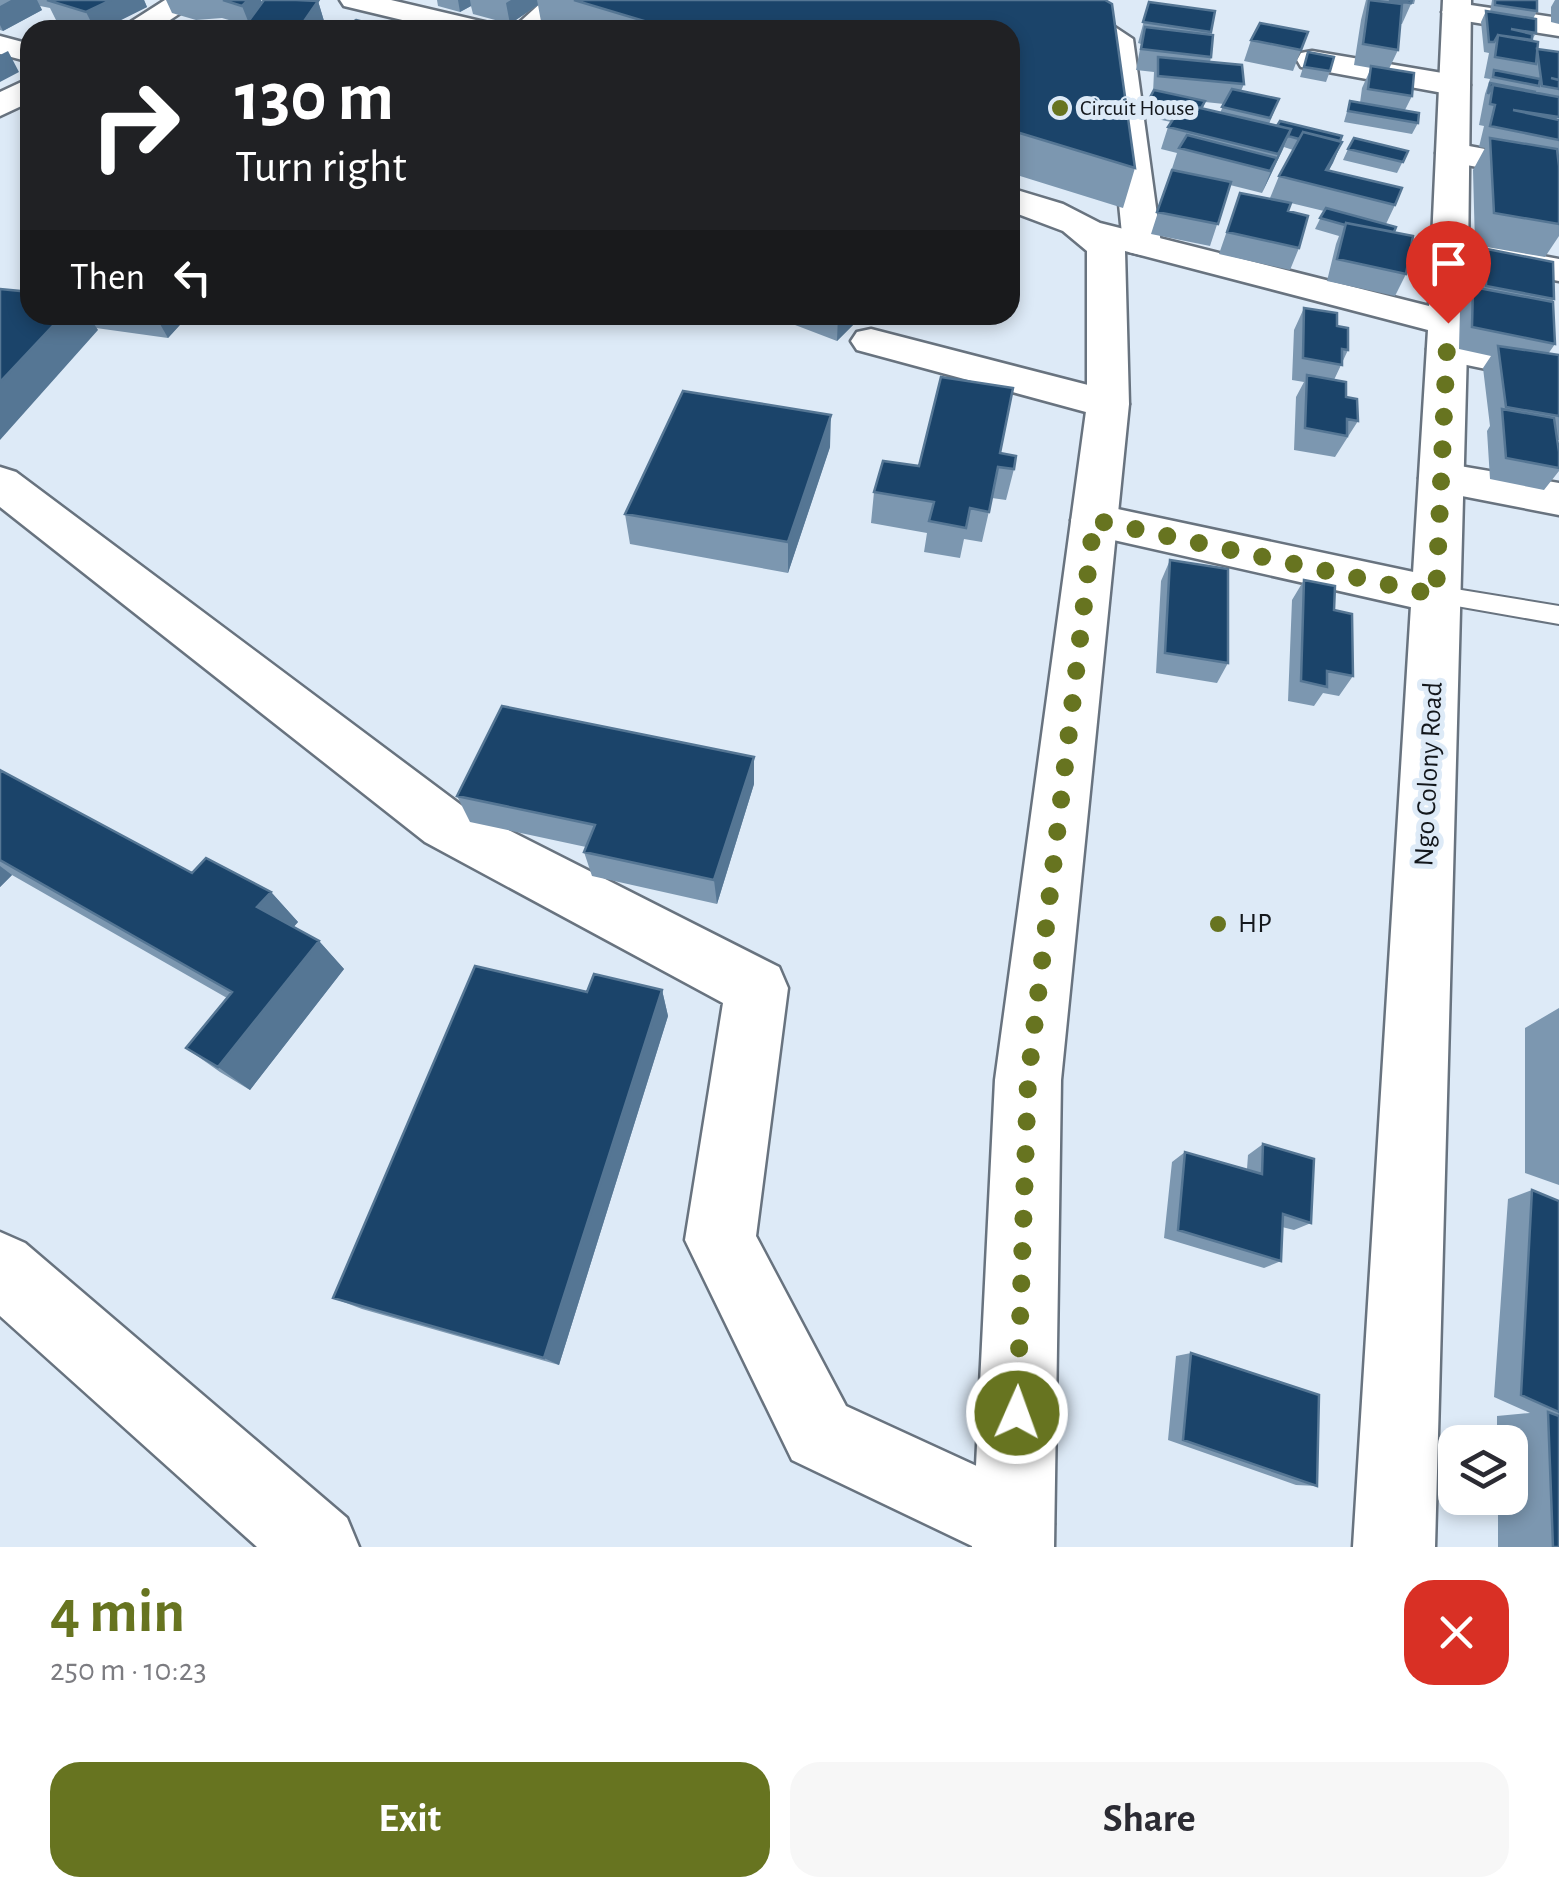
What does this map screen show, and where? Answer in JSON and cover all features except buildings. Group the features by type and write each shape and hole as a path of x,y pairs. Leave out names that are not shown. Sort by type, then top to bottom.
{"street":[{"path":"151,20 186,0"},
{"path":"354,0 439,20"},
{"path":"538,20 562,0"},
{"path":"1053,0 1118,39"},
{"path":"0,483 444,825 757,988 720,1240 820,1433 1013,1536 1028,1080 1108,404 1106,250 1118,238 1118,39 1132,6"},
{"path":"1457,6 1559,27"},
{"name":"Ngo Colony Road","path":"1394,1547 1448,336 1457,6"},
{"path":"1312,60 1454,84"},
{"path":"1452,152 1559,174"},
{"path":"1020,203 1118,238 1559,371"},
{"path":"1450,250 1559,270"},
{"path":"871,340 1108,404"},
{"path":"1442,478 1559,499"},
{"path":"1094,520 1436,595"},
{"path":"0,1268 318,1547"}],"lane":[{"path":"1436,595 1559,615"}],"place":[{"name":"Circuit House","path":"1060,108"},
{"name":"HP","path":"1218,924"}],"route":[{"path":"1017,1413 1028,1080 1094,520 1436,595 1448,323"}]}
